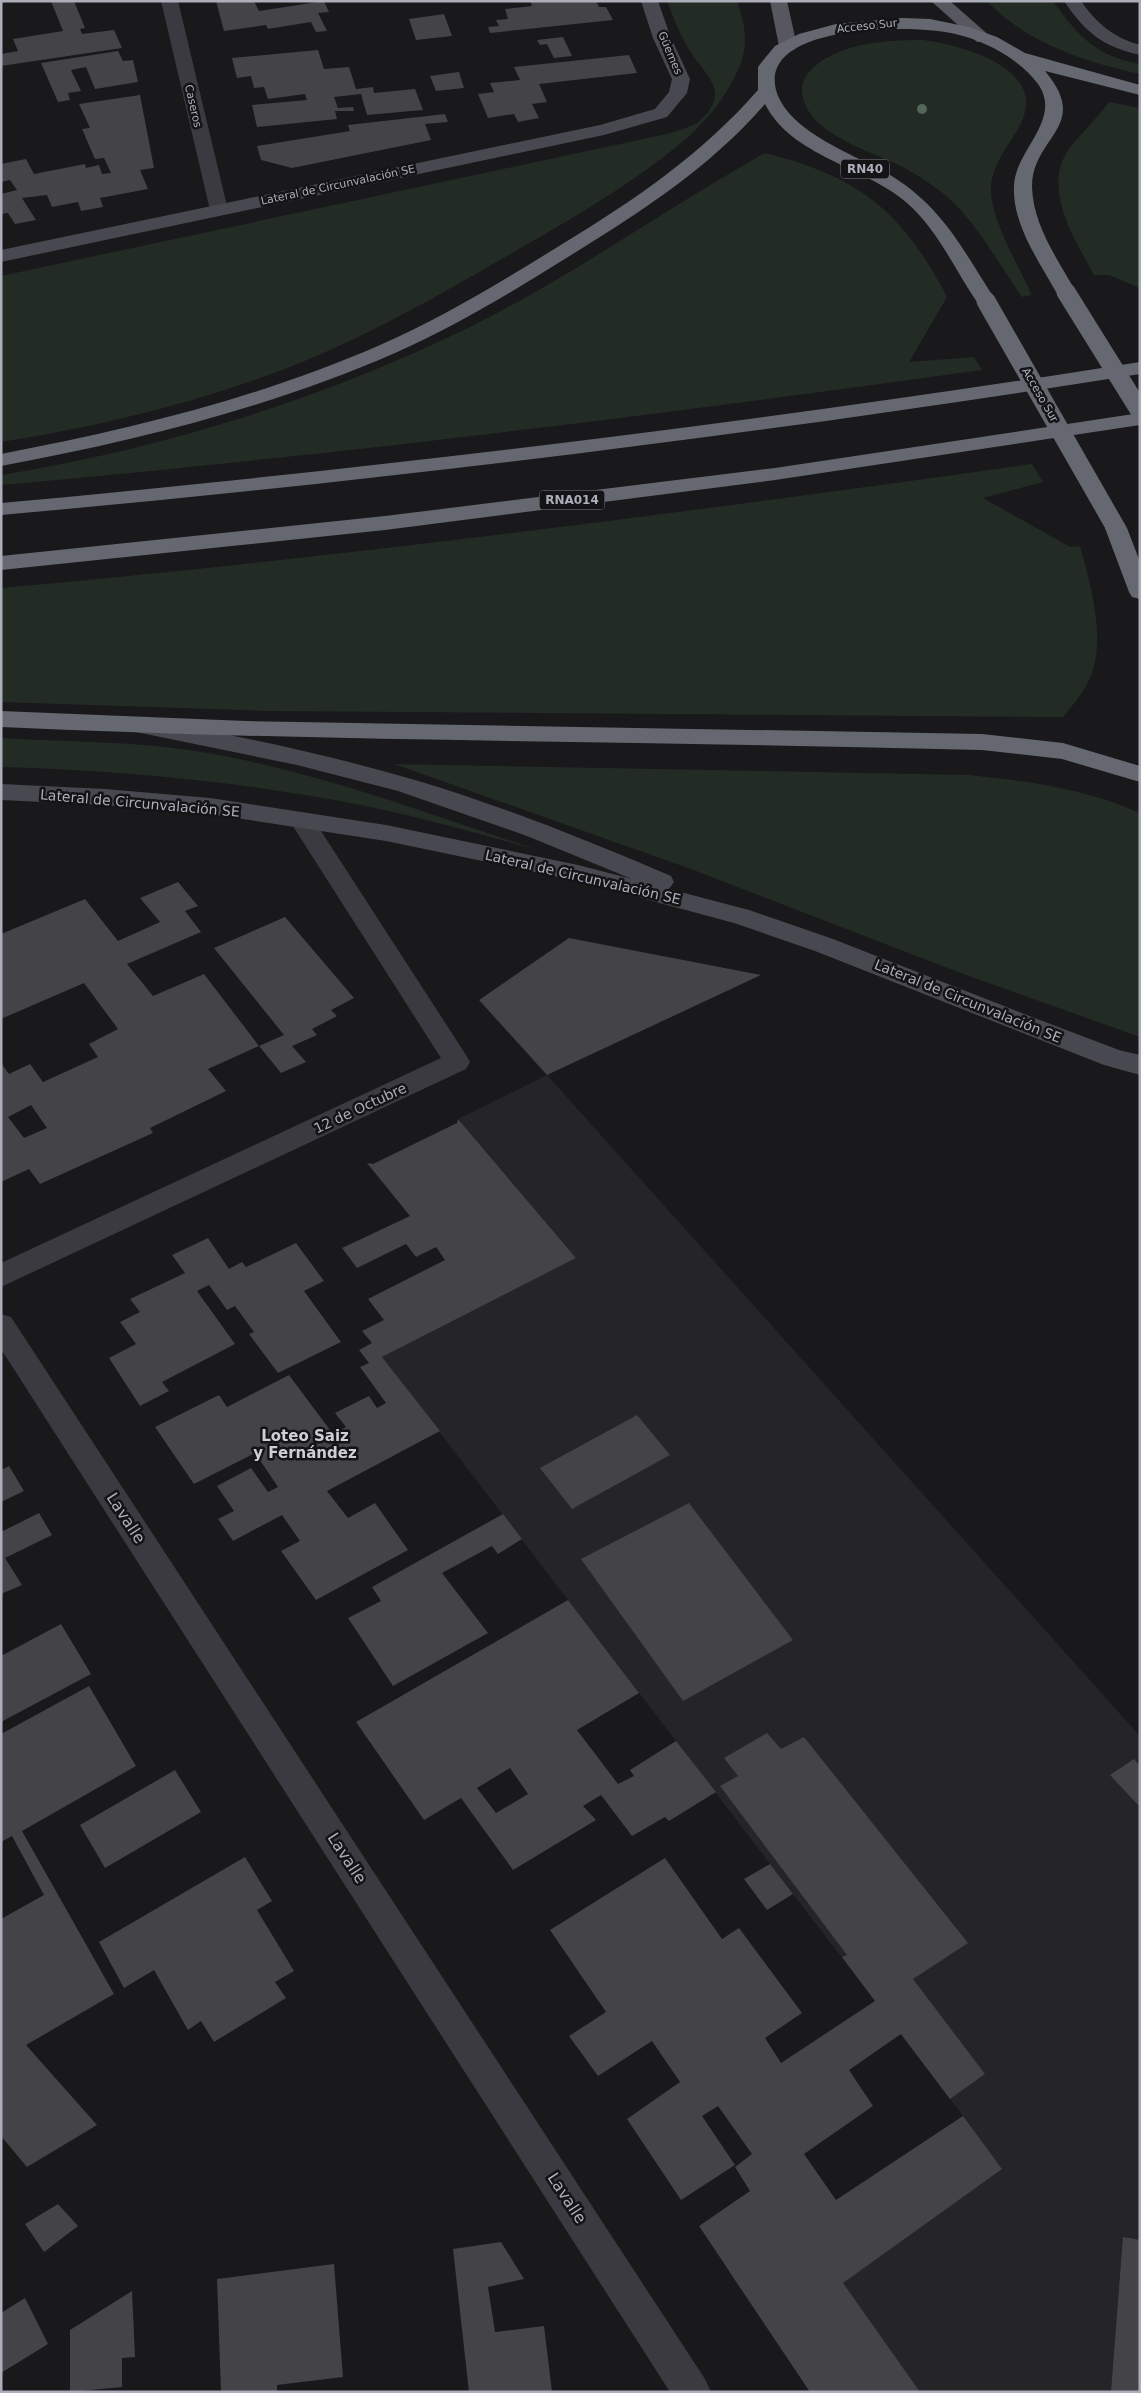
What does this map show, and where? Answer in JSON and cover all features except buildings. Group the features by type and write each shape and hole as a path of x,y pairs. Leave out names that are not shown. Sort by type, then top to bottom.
{"highway":[{"name":"Acceso Sur","path":"1140,411 1066,292 1032,228 1023,187 1024,171 1030,156 1051,125 1055,110 1054,96 1036,70 1016,55 983,38 950,27 878,23 826,31 788,46 775,56 767,68 765,79 767,91 778,112 808,138 893,184 913,198 945,236 986,301 1116,528 1140,592"},
{"path":"1016,55 1061,70 1140,90"},
{"path":"1,460 122,436 218,409 362,360 426,330 470,308 665,188 726,137 767,91"},
{"path":"1,509 290,482 499,458 853,412 1140,368"},
{"name":"RNA014","path":"1,563 385,523 766,476 1140,418"},
{"path":"1,720 140,727 357,732 982,742 1063,751 1140,774"}],"main road":[{"path":"778,1 788,46"},
{"path":"939,1 983,38"}],"street":[{"name":"Caseros","path":"168,1 219,210"},
{"name":"Güemes","path":"649,1 662,38 681,79 678,93 670,104"},
{"path":"1072,1 1095,31 1107,40 1140,50"},
{"name":"Lateral de Circunvalación SE","path":"1,256 604,130 661,114 670,104"},
{"path":"140,727 244,745 319,762 388,781 580,846 740,916"},
{"name":"Lateral de Circunvalación SE","path":"1,792 105,797 210,806 386,833 578,873 740,916 824,945 1114,1058 1140,1065"},
{"name":"12 de Octubre","path":"1,1276 457,1062 301,820"},
{"name":"Lavalle","path":"1,1325 692,2392"}],"shaded area":[{"path":"667,1 737,1 745,37 741,63 727,90 702,124 645,171 600,201 417,307 324,353 292,366 228,389 164,408 99,424 1,442 1,276 639,140 691,126 704,117 711,108 715,93 709,77 684,42"},
{"path":"987,1 1053,1 1089,43 1111,56 1140,64 1140,74 1078,57 1058,49 1020,28"},
{"path":"923,40 958,47 997,63 1013,74 1023,88 1026,105 1020,125 998,161 991,186 995,212 1000,227 1032,295 1022,297 976,229 944,194 903,167 858,147 827,130 806,107 802,89 807,74 812,68 827,58 853,47 867,44"},
{"path":"1109,102 1140,108 1140,288 1109,275 1094,275 1070,230 1060,197 1058,180 1061,164 1069,149"},
{"path":"765,153 798,162 827,173 852,186 875,202 895,220 913,242 947,297 909,362 974,357 982,370 492,434 124,474 1,485 1,475 122,451 242,418 359,376 416,352 472,326 547,285"},
{"path":"1032,464 1043,482 983,498 1070,547 1080,546 1096,616 1096,653 1093,670 1086,686 1063,717 269,711 1,702 1,588 388,548"},
{"path":"1,738 147,745 239,759 325,780 368,793 538,850 401,814 345,802 278,791 159,776 1,767"},
{"path":"394,764 969,775 1056,787 1120,805 1140,813 1140,1037 958,972 691,869"},
{"path":"547,1075 1140,1736 1140,2392 810,2392 729,2272 963,2116 382,1357 576,1258 458,1119"}],"district":[{"name":"Loteo Saiz y Fernández","path":"305,1444"}]}
